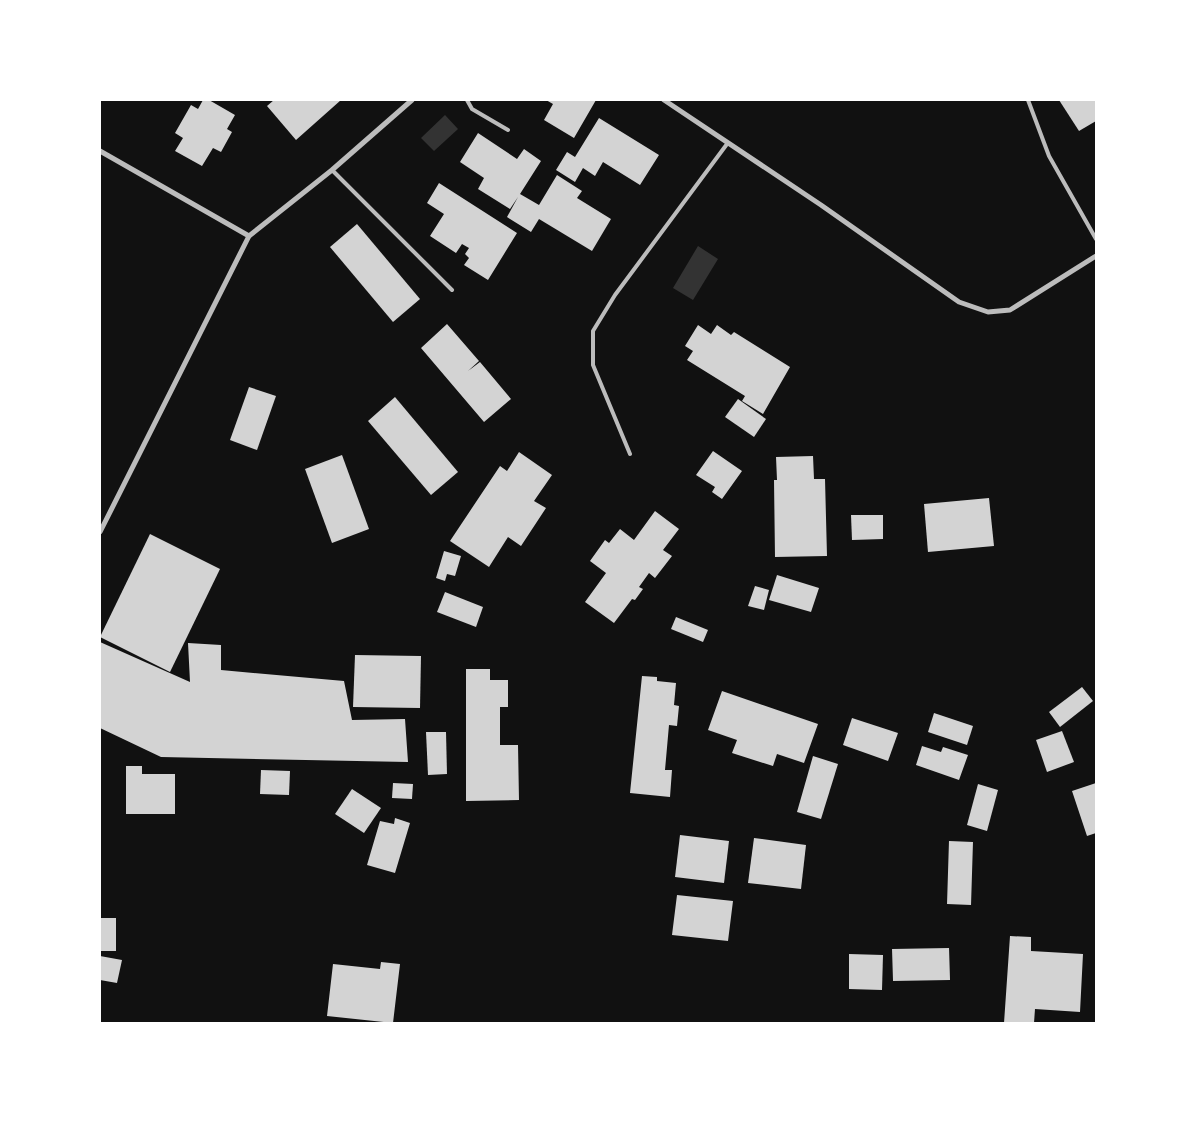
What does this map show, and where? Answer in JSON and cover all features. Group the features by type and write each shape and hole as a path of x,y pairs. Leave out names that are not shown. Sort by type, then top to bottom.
{"street":[{"path":"100,532 249,236 332,170 412,100"},
{"path":"664,100 727,144 821,205 959,302 973,308 988,312 1010,310 1096,256"},
{"path":"100,151 249,236"}],"lane":[{"path":"467,100 472,109 508,130"},
{"path":"1028,100 1048,156 1096,239"},
{"path":"630,454 593,365 593,331 615,295 727,144"},
{"path":"332,170 452,290"}],"shaded area":[{"path":"445,115 458,129 434,151 421,138"},
{"path":"698,246 718,259 693,300 673,288"}],"building":[{"path":"203,100 209,100 235,115 227,129 232,132 221,152 213,148 202,166 175,151 183,138 175,133 191,105 198,109"},
{"path":"274,100 341,100 296,140 267,106"},
{"path":"546,100 596,100 574,138 544,120 553,104"},
{"path":"1059,100 1096,100 1096,121 1079,131"},
{"path":"599,118 659,155 640,185 603,162 595,176 583,168 575,182 556,170 567,152 575,157"},
{"path":"478,133 517,159 524,149 541,161 520,194 539,205 557,175 582,191 577,198 611,219 592,251 539,219 531,232 507,217 518,197 510,209 478,189 484,178 460,162"},
{"path":"439,183 517,233 488,280 464,265 469,258 465,254 469,248 462,244 456,253 430,236 444,214 427,203"},
{"path":"357,224 420,299 393,322 330,247"},
{"path":"447,324 479,361 468,371 480,362 511,399 484,422 421,348"},
{"path":"698,325 711,334 717,325 731,335 734,332 790,367 763,414 742,401 745,396 687,360 693,351 685,346"},
{"path":"249,387 276,396 257,450 230,440"},
{"path":"395,397 458,472 431,495 368,421"},
{"path":"738,399 766,419 754,437 725,417"},
{"path":"713,451 742,471 722,499 712,492 715,487 696,475"},
{"path":"519,452 552,475 534,501 546,508 521,546 508,537 489,567 450,541 500,466 507,471"},
{"path":"342,455 369,529 332,543 305,469"},
{"path":"813,456 814,479 825,479 827,556 775,557 774,480 777,480 776,457"},
{"path":"989,498 994,546 928,552 924,504"},
{"path":"655,511 679,529 663,550 672,556 655,578 649,573 639,587 643,589 635,600 632,599 614,623 585,602 606,573 590,561 605,540 609,543 620,529 634,540"},
{"path":"851,515 883,515 883,539 852,540"},
{"path":"150,534 220,569 170,672 100,637"},
{"path":"444,551 461,556 455,576 447,574 445,581 436,578"},
{"path":"777,575 819,588 811,612 769,600"},
{"path":"755,586 769,590 764,610 748,606"},
{"path":"445,592 483,607 476,627 437,612"},
{"path":"676,617 708,630 703,642 671,629"},
{"path":"100,642 190,682 188,643 221,645 221,670 344,681 352,720 405,719 408,762 161,757 100,728"},
{"path":"355,655 421,656 420,708 353,707"},
{"path":"466,669 490,669 490,680 508,680 508,707 500,707 500,745 518,745 519,800 466,801"},
{"path":"642,676 657,677 657,681 676,683 674,705 679,706 677,726 669,725 665,770 672,770 670,797 630,793"},
{"path":"1082,687 1093,701 1060,727 1049,712"},
{"path":"722,691 818,724 804,763 777,754 773,766 732,753 737,740 708,730"},
{"path":"934,713 973,726 967,745 928,732"},
{"path":"852,718 898,733 888,761 843,745"},
{"path":"1062,731 1074,762 1047,772 1036,740"},
{"path":"426,732 446,732 447,774 428,775"},
{"path":"922,746 941,752 943,747 968,755 959,780 916,765"},
{"path":"813,756 838,764 821,819 797,812"},
{"path":"126,766 142,766 142,774 175,774 175,814 126,814"},
{"path":"261,770 290,771 289,795 260,794"},
{"path":"393,783 413,784 412,799 392,798"},
{"path":"1096,783 1096,833 1087,836 1072,791"},
{"path":"978,784 998,790 987,831 967,825"},
{"path":"352,789 381,808 364,833 335,814"},
{"path":"395,818 410,823 395,873 367,865 380,821 394,824"},
{"path":"680,835 729,841 724,883 675,877"},
{"path":"754,838 806,845 801,889 748,883"},
{"path":"949,841 973,842 971,905 947,904"},
{"path":"677,895 733,901 728,941 672,935"},
{"path":"100,918 116,918 116,951 100,951"},
{"path":"1010,936 1031,937 1031,951 1083,954 1080,1012 1035,1009 1034,1023 1004,1023"},
{"path":"949,948 950,980 893,981 892,949"},
{"path":"849,954 883,955 882,990 849,989"},
{"path":"100,956 122,960 117,983 100,980"},
{"path":"381,962 400,964 393,1023 327,1016 333,964 380,969"}]}
